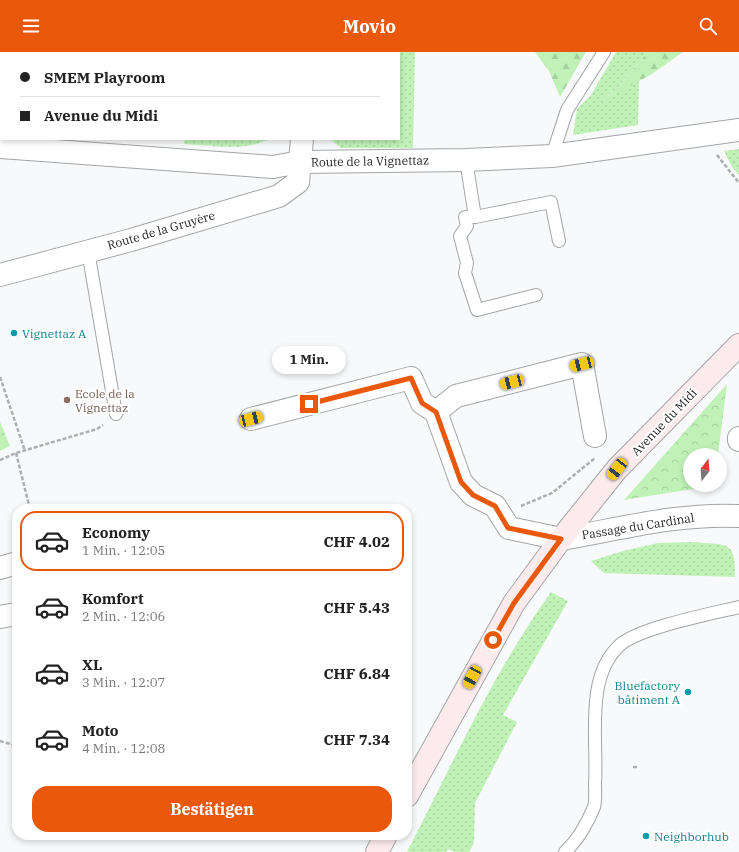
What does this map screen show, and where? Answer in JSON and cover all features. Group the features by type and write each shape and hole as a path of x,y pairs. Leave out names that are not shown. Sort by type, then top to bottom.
{"main road":[{"name":"Avenue du Midi","path":"412,787 514,603 561,539 617,469 739,345"},
{"path":"377,852 383,840"}],"street":[{"name":"Route de la Vignettaz","path":"0,147 273,167 300,162 466,160 552,156 739,130"},
{"name":"Route de la Gruyère","path":"0,275 279,196 298,182 302,140"},
{"path":"436,412 456,396 582,364 595,436"},
{"path":"251,419 411,378 422,403 436,412 461,482 473,495 495,506 508,528 561,539"},
{"name":"Passage du Cardinal","path":"561,539 638,524 713,514 739,516"},
{"path":"0,568 12,564"},
{"path":"0,617 12,615"}],"lane":[{"path":"552,156 567,110 604,52"},
{"path":"466,160 475,217"},
{"path":"536,295 477,310 465,273 467,263 460,236 467,226 465,217 475,217 551,202 559,241"},
{"path":"88,251 116,414"},
{"path":"565,852 577,841 594,806 596,768 595,692 606,664 621,645 640,633 739,607"}],"path":[{"path":"717,153 718,157 739,183"},
{"path":"0,377 24,451"},
{"path":"0,460 16,453 97,429 116,414"},
{"path":"502,518 513,509 552,493 594,458 602,456 595,436"},
{"path":"16,453 29,504"},
{"path":"0,741 12,745"}],"green space":[{"path":"400,52 415,52 413,148 341,148 331,140 400,140"},
{"path":"535,52 586,52 560,97 549,71"},
{"path":"616,52 648,52 619,86 603,100 639,81 638,125 573,135 577,109 591,95"},
{"path":"648,52 683,52 652,74 601,102 619,86"},
{"path":"185,140 266,140 239,147 184,144"},
{"path":"739,149 739,175 732,167 724,151"},
{"path":"727,384 719,448 683,448 683,491 624,500"},
{"path":"0,422 10,446 0,451"},
{"path":"693,542 727,546 734,556 735,577 604,573 591,561 623,551 658,543"},
{"path":"551,592 568,601 503,715 517,722 475,803 474,843 469,852 455,852 448,849 446,852 407,852 474,719 510,654"}],"place":[{"name":"Vignettaz A","path":"14,333"},
{"name":"Ecole de la Vignettaz","path":"67,400"},
{"name":"Bluefactory bâtiment A","path":"688,692"},
{"name":"Neighborhub","path":"646,836"}],"route":[{"path":"309,404 411,378 422,403 436,412 461,482 473,495 495,506 508,528 545,537 561,539 514,603 493,640"}]}
